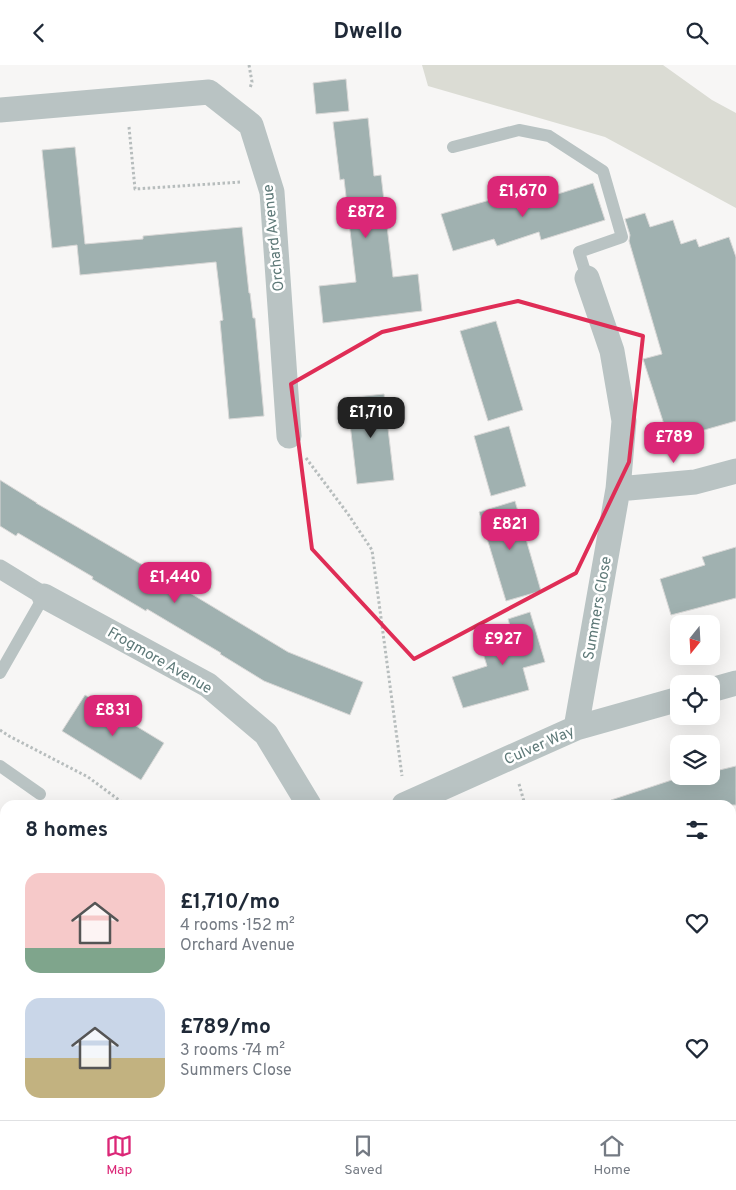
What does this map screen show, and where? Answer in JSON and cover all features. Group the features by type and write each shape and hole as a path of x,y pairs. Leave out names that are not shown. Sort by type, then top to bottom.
{"street":[{"name":"Orchard Avenue","path":"0,110 209,91 251,125 272,192 289,436"},
{"name":"Summers Close","path":"576,727 618,489 624,421 612,351 587,278"},
{"path":"618,489 695,482 736,471"},
{"name":"Frogmore Avenue","path":"0,569 44,596 208,685 266,734 307,800"},
{"path":"720,687 736,683"},
{"name":"Culver Way","path":"416,800 576,727 670,701"}],"lane":[{"path":"452,147 519,129 549,136 603,171 622,237 579,253 587,278"},
{"path":"0,673 44,596"},
{"path":"0,766 40,794"}],"path":[{"path":"127,99 135,189 268,180"},
{"path":"289,436 348,514 372,550 404,800"},
{"path":"0,729 9,736 88,777 119,800"}],"highlighted area":[{"path":"518,301 643,336 629,462 576,573 414,659 312,549 291,384 382,332"}],"shaded area":[{"path":"422,65 663,65 712,100 736,113 736,208 605,137 428,86"}],"building":[{"path":"346,79 349,111 316,114 313,83"},
{"path":"368,118 374,176 381,175 393,277 418,274 422,311 323,323 319,286 356,282 344,179 340,180 333,122"},
{"path":"75,147 85,244 143,239 143,236 242,227 249,293 253,318 255,318 264,416 229,419 220,321 223,320 216,262 80,275 77,245 52,248 42,150"},
{"path":"593,183 605,220 541,240 539,232 497,246 494,239 453,251 441,214 497,198 499,204 527,197 529,203"},
{"path":"645,213 650,227 673,220 681,244 696,239 699,247 729,237 736,257 736,421 669,440 643,359 662,354 629,241 630,235 625,219"},
{"path":"496,321 523,410 488,421 460,331"},
{"path":"384,394 394,480 357,484 347,398"},
{"path":"509,426 526,486 491,496 474,436"},
{"path":"0,480 288,652 363,682 350,715 264,681 147,609 146,611 92,579 93,577 18,533 16,536 0,526"},
{"path":"515,501 541,591 506,601 479,512"},
{"path":"736,547 736,598 671,615 660,579 705,565 702,557"},
{"path":"530,612 545,662 523,668 529,690 463,708 452,677 487,666 482,650 514,640 508,619"},
{"path":"85,695 164,743 141,780 62,731"},
{"path":"736,766 736,800 611,800 670,781 670,785 720,785 720,770"}]}
